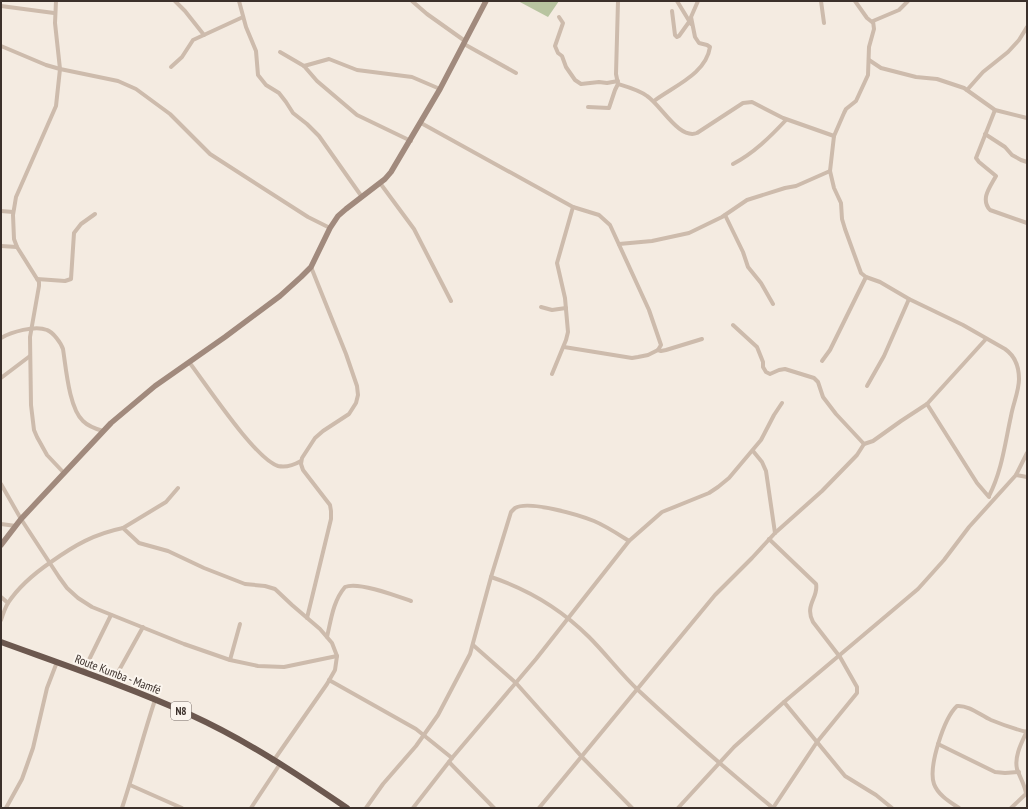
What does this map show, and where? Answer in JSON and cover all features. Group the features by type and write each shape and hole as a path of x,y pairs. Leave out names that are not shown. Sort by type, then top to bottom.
{"highway":[{"name":"Route Kumba - Mamfé","path":"1,642 112,683 191,715 227,733 274,760 344,807"}],"main road":[{"path":"1,545 21,519 111,423 155,386 280,296 311,267 330,228 346,208 380,183 391,172 440,89 486,1"}],"street":[{"path":"56,1 54,13 60,69 56,106 54,114 16,197 13,212 14,239 17,247 37,279 39,286 39,293 30,329 31,405 34,430 47,455 64,473"},
{"path":"175,1 204,35"},
{"path":"239,1 243,17 256,51 258,76 266,85 279,93 293,113 319,136 362,197"},
{"path":"412,1 465,42 516,73"},
{"path":"588,107 609,108 614,90 618,83 616,74 618,1"},
{"path":"654,101 702,67 710,47 710,45 698,42 695,37 694,29 676,1"},
{"path":"672,11 675,35 677,37 691,24 691,17 698,1"},
{"path":"821,1 824,23"},
{"path":"855,1 867,18 872,22 874,29 869,47 868,71 865,82 856,101 844,113 834,136 830,171 834,188 841,203 842,219 859,270 866,277 880,282 909,299 963,325 1010,353 1015,361 1018,368 1019,380 1000,470 996,483 989,496"},
{"path":"872,22 873,20 901,9 908,1"},
{"path":"1,6 54,13"},
{"path":"171,67 182,57 193,40 243,17"},
{"path":"559,17 563,23 555,46 575,80 581,84 599,82 618,83 640,92 654,101 679,129 689,134 697,133 743,103 752,102 786,120 834,136"},
{"path":"968,90 983,72 1008,52 1019,40 1027,27"},
{"path":"1,46 46,65 118,81 136,89 170,114 210,154 308,217 330,228"},
{"path":"280,52 304,66 317,81 357,115 410,141"},
{"path":"304,66 329,60 357,70 412,78 440,89"},
{"path":"869,60 881,68 916,77 937,79 968,90 995,110 1027,118"},
{"path":"995,110 976,158 996,176 985,196 986,206 990,210 1027,223"},
{"path":"733,164 748,156 786,120"},
{"path":"421,123 573,207 599,215 610,225 649,310 661,345 658,350"},
{"path":"985,134 1005,147 1012,155 1027,162"},
{"path":"620,244 644,243 684,234 725,215 747,200 796,186 830,171"},
{"path":"380,183 414,229 450,301"},
{"path":"552,374 564,347 568,332 566,308 557,263 573,207"},
{"path":"1,212 13,212"},
{"path":"37,279 64,281 69,281 71,279 74,234 81,224 95,214"},
{"path":"725,215 743,252 748,267 761,283 773,304"},
{"path":"1,246 17,247"},
{"path":"189,362 242,434 268,461 284,467 291,466 301,461 315,438 349,414 356,403 358,395 357,386 346,354 311,267"},
{"path":"822,361 830,350 866,277"},
{"path":"866,386 884,356 909,299"},
{"path":"541,307 552,310 566,308"},
{"path":"733,325 757,347 766,372 770,374 785,369 814,378 818,382 823,397 836,414 864,444"},
{"path":"1,338 13,332 30,329 40,329 50,332 61,345 75,408 80,418 85,423 103,432"},
{"path":"564,347 632,358 702,339"},
{"path":"539,808 715,595 775,533 822,491 857,455 864,444 873,441 927,404 986,339"},
{"path":"1,378 30,356"},
{"path":"413,808 452,758 569,619 629,541 662,512 708,493 732,475 761,440 782,403"},
{"path":"927,404 978,483 992,501"},
{"path":"753,451 762,462 766,471 775,533"},
{"path":"678,808 734,747 784,702 840,657 880,620 918,589 944,560 968,527 1016,475 1027,453"},
{"path":"301,461 303,470 330,505 332,511 307,618"},
{"path":"1016,475 1027,477"},
{"path":"1,484 21,519 67,588 78,598 92,607 184,644 230,660 258,666 284,667 337,656"},
{"path":"1,620 8,603 26,581 40,569 82,542 103,532 123,528 166,502 178,488"},
{"path":"366,808 383,784 424,735 438,715 470,654 511,512 516,507 529,506 543,507 580,516 605,526 629,541"},
{"path":"1,524 16,526"},
{"path":"123,528 138,543 168,551 204,568 245,584 275,590 332,642 337,656 335,670 274,760"},
{"path":"491,577 529,593 569,619 637,689 719,763 773,808 818,742 857,692 857,687 840,657 812,622 810,616 811,604 817,587 816,584 769,539"},
{"path":"328,637 334,606 340,592 345,587 354,585 385,592 411,601"},
{"path":"1,597 8,603"},
{"path":"83,672 111,615"},
{"path":"230,660 240,624"},
{"path":"112,683 143,627"},
{"path":"473,645 516,683 581,756 632,808"},
{"path":"6,808 22,779 27,765 47,688 57,662"},
{"path":"329,680 412,726 452,758"},
{"path":"122,808 155,700"},
{"path":"784,702 845,776 876,795 892,808"},
{"path":"959,808 937,790 934,783 933,774 938,744 943,728 952,710 957,706 964,706 997,722 1027,731 1018,752 1017,760 1019,772 1024,782 1026,793 1011,808"},
{"path":"938,744 996,772 1019,772"},
{"path":"449,762 494,808"},
{"path":"251,808 280,764"},
{"path":"130,785 182,808"},
{"path":"884,808 887,804"}],"green space":[{"path":"518,1 559,1 548,17"}]}
